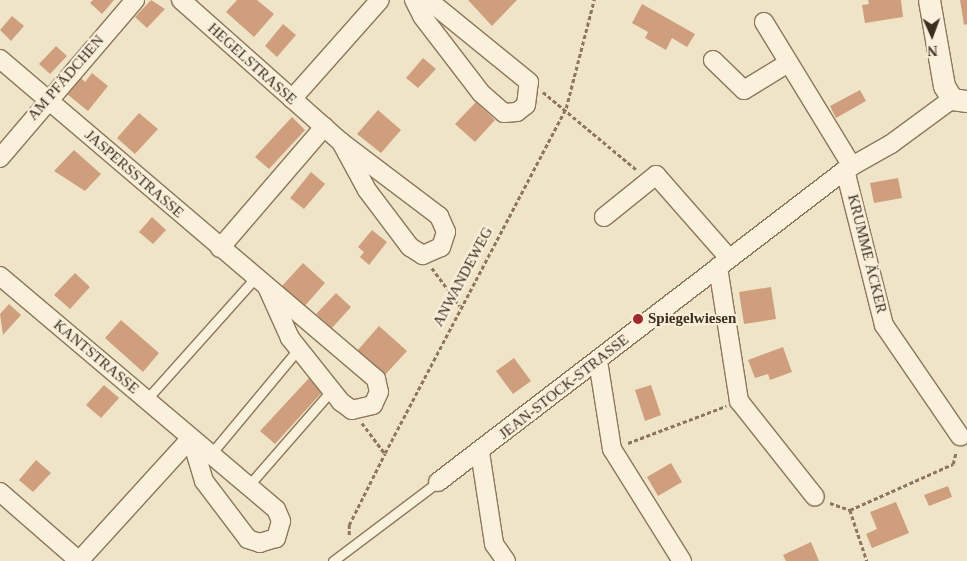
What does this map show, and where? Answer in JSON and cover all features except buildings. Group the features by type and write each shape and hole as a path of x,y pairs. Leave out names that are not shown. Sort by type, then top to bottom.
{"street":[{"name":"AM PFÄDCHEN","path":"0,158 47,99 134,0"},
{"name":"HEGELSTRASSE","path":"181,0 341,142 438,216 446,232 441,247 422,255 410,247 367,190 341,142"},
{"path":"292,100 380,0"},
{"path":"414,0 422,16 481,93 504,113 517,112 526,105 529,82 428,0"},
{"path":"929,0 944,86 959,100"},
{"name":"KRUMME ÄCKER","path":"764,22 849,168 884,325 960,436"},
{"name":"JASPERSSTRASSE","path":"0,59 376,379 379,392 373,405 352,410 332,390 290,338 261,283"},
{"path":"713,60 744,90 788,63"},
{"name":"JEAN-STOCK-STRASSE","path":"438,482 598,362 849,168 959,100"},
{"path":"220,248 324,127"},
{"path":"604,217 656,175 708,231 724,263 739,401 815,497"},
{"name":"KANTSTRASSE","path":"0,276 276,509 281,521 276,538 268,542 248,539 204,481 191,438"},
{"path":"598,362 612,449 682,561"},
{"path":"0,492 79,561 191,438"},
{"path":"480,452 494,544 506,561"}],"lane":[{"path":"146,400 261,283"},
{"path":"210,455 299,348"},
{"path":"249,485 332,390"},
{"name":"JEAN-STOCK-STRASSE","path":"333,561 438,482"}],"path":[{"name":"ANWANDEWEG","path":"349,548 349,525 460,306 566,108 594,0"},
{"path":"529,82 566,108 649,181"},
{"path":"422,255 460,306"},
{"path":"612,449 739,401"},
{"path":"352,410 385,453"},
{"path":"815,497 850,510 953,464 960,436"},
{"path":"850,510 867,561"}],"place":[{"name":"Spiegelwiesen","path":"638,319"}]}
